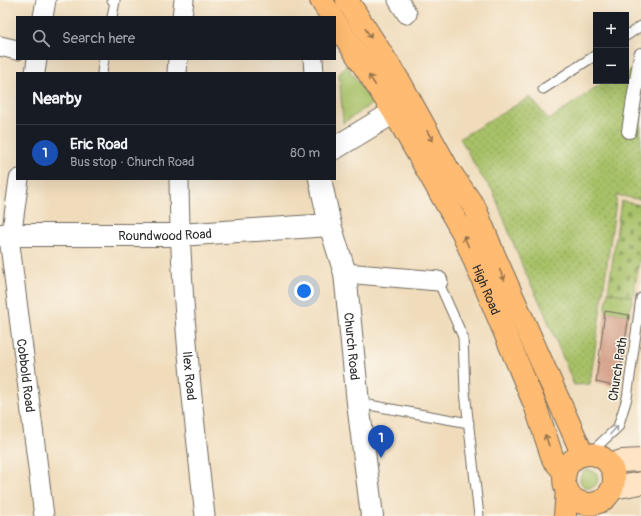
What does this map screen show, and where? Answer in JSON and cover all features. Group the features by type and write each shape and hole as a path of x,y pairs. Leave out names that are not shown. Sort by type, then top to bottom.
{"main road":[{"path":"321,0 331,16"},
{"path":"347,0 402,107"},
{"path":"336,23 402,107"},
{"name":"High Road","path":"402,107 448,169 478,214 497,263 586,455"},
{"name":"High Road","path":"402,107 463,234 535,405 554,459 566,481 570,495 589,510 604,499 613,488"},
{"path":"565,516 566,481 572,462 586,455 601,457 610,465 614,473 613,488 641,483"},
{"path":"610,465 622,461 641,460"}],"street":[{"path":"43,16 46,0"},
{"path":"182,16 184,0"},
{"path":"0,46 16,50"},
{"path":"629,131 641,55"},
{"path":"35,72 37,60"},
{"path":"177,72 178,60"},
{"path":"313,60 314,72"},
{"path":"336,147 402,107"},
{"name":"Cobbold Road","path":"19,180 5,235 10,245 44,516"},
{"name":"Ilex Road","path":"178,180 180,235 192,400 205,516"},
{"name":"Church Road","path":"320,180 330,225 345,273 358,403 372,516"},
{"name":"Roundwood Road","path":"5,235 180,235 330,225"},
{"path":"345,273 438,282"}],"lane":[{"path":"112,0 115,1 112,16"},
{"path":"629,34 641,26"},
{"path":"543,89 593,57"},
{"path":"102,72 104,60"},
{"path":"438,282 463,337 465,392 470,423 479,516"},
{"name":"Church Path","path":"586,455 618,427 627,398 641,298"},
{"path":"358,403 470,423"}],"green space":[{"path":"346,65 373,103 343,123 339,74"},
{"path":"641,68 641,200 617,195 590,384 574,385 543,309 523,268 493,191 479,173 460,138 530,97 549,120 601,84 629,84 629,71"},
{"path":"621,201 641,205 641,251 633,297 608,292"},
{"path":"608,292 633,297 629,315 605,311"},
{"path":"589,470 593,471 597,475 597,483 593,487 589,488 585,487 581,483 580,479 581,475 585,471"}],"building":[{"path":"605,311 629,315 618,387 596,382"}],"place":[{"name":"Eric Road","path":"381,458"}]}
